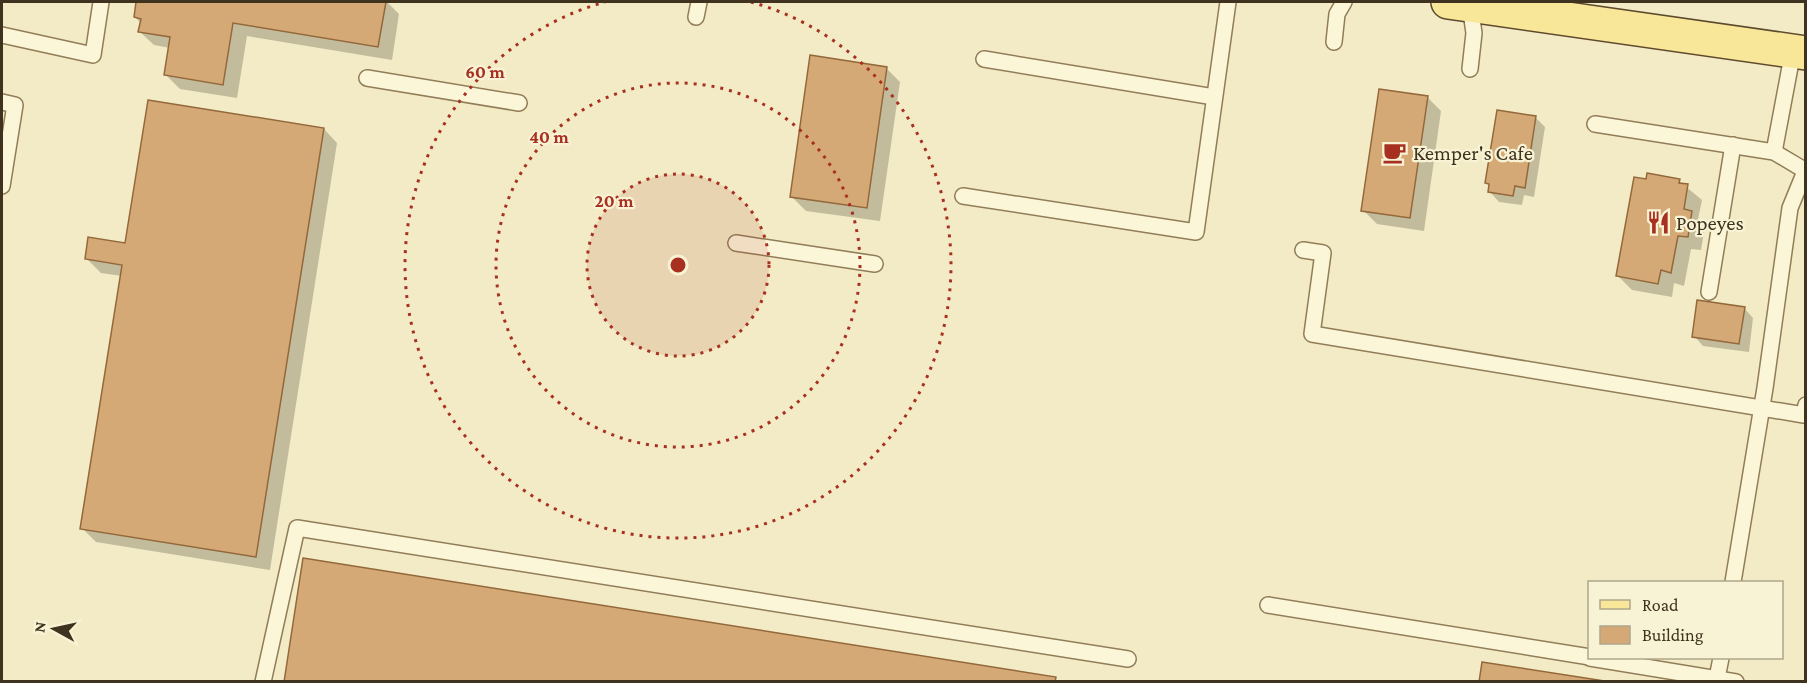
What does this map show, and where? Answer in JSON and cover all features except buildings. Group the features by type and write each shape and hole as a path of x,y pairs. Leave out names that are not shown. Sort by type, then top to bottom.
{"main road":[{"path":"1459,3 1799,52"}],"lane":[{"path":"2,35 93,55 101,2"},
{"path":"696,17 699,2"},
{"path":"963,196 1196,232 1228,2"},
{"path":"1334,42 1337,14 1344,2"},
{"path":"1459,3 1474,33 1470,69"},
{"path":"1774,152 1799,52"},
{"path":"984,59 1214,97"},
{"path":"368,78 519,103"},
{"path":"2,102 15,105 2,186"},
{"path":"1594,124 1774,152 1805,170 1790,208 1733,581"},
{"path":"1709,292 1733,145"},
{"path":"736,243 875,264"},
{"path":"1303,250 1323,253 1312,334 1805,415"},
{"path":"263,681 297,528 1128,659"},
{"path":"1268,605 1588,657"},
{"path":"1602,659 1736,681"},
{"path":"1717,678 1721,659"}],"place":[{"name":"Kemper's Cafe","path":"1395,153"},
{"name":"Popeyes","path":"1658,223"}]}
